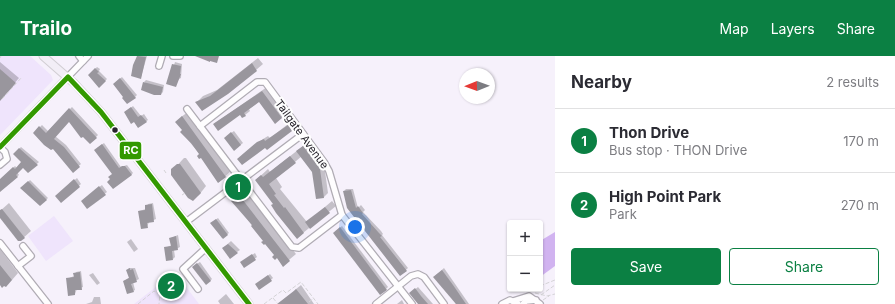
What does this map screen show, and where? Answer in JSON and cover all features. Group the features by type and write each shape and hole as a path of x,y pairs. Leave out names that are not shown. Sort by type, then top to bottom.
{"main road":[{"path":"43,56 68,77 102,112 249,304"}],"street":[{"path":"79,56 83,61"},
{"path":"0,165 7,159 5,152 0,147 88,56"},
{"path":"159,66 162,56"},
{"path":"173,56 180,56"},
{"name":"Tailgate Avenue","path":"200,126 257,82 265,82 329,171 342,215 412,304"},
{"path":"187,109 292,247 299,248 342,215"},
{"path":"186,222 303,134"},
{"path":"0,243 48,304"},
{"path":"18,266 31,256 23,246"},
{"path":"198,289 183,269 206,248"},
{"path":"376,304 399,289 411,276 421,275 444,304"},
{"name":"Tailgate Avenue","path":"399,289 401,296 407,304"},
{"path":"502,304 507,301 515,302 527,296 539,300"},
{"path":"523,304 526,301 539,300"}],"path":[{"path":"2,99 22,77"},
{"path":"543,285 555,280"},
{"path":"264,304 283,290 286,293 301,282 318,304"},
{"path":"539,300 555,285"},
{"path":"138,304 155,291 160,294 159,304"},
{"path":"539,300 555,294"},
{"path":"539,300 550,296"},
{"path":"273,297 278,304"},
{"path":"309,302 314,298"}],"shaded area":[{"path":"0,56 30,56 51,75 53,80 0,135"},
{"path":"54,216 73,241 46,261 28,236"},
{"path":"555,232 555,266 543,275 543,256 543,239"},
{"path":"175,272 199,304 134,304"}],"building":[{"path":"137,56 146,57 141,79 131,76 133,65"},
{"path":"195,56 219,56 217,63"},
{"path":"252,63 257,71 228,94 202,111 195,102 210,96"},
{"path":"172,64 181,66 181,74 176,87 166,84"},
{"path":"95,68 99,72 97,73 106,81 99,88 88,75"},
{"path":"0,69 16,83 0,101"},
{"path":"120,78 136,98 127,104 113,84"},
{"path":"143,82 163,87 161,95 154,95 141,90"},
{"path":"262,91 282,118 275,124 259,102 244,113 246,116 242,118 240,115 218,131 213,124"},
{"path":"131,107 138,117 141,115 147,122 138,128 134,122 131,124 124,112"},
{"path":"69,108 97,138 90,144 83,137 81,138 69,122 54,139 64,147 80,167 73,173 53,149 51,150 44,145 33,133 39,126 46,133"},
{"path":"182,116 226,177 218,183 201,158 199,159 197,156 199,154 191,143 180,132 182,130 175,122"},
{"path":"288,125 292,131 267,150 265,148 242,165 237,159 257,142 264,139 265,141"},
{"path":"231,132 241,145 234,151 224,138"},
{"path":"102,144 119,168 125,166 132,175 113,189 107,182 110,179 108,177 112,174 94,150"},
{"path":"303,146 320,169 324,198 316,199 312,172 296,151"},
{"path":"19,148 38,165 28,173 23,168 16,175 18,177 0,192 0,179 13,167 15,169 21,162 13,154"},
{"path":"290,156 296,163 269,184 276,194 274,195 304,233 297,239 276,213 271,205 273,204 255,180 261,175 263,177"},
{"path":"177,164 180,164 201,193 193,201 188,198 171,175 171,169"},
{"path":"74,179 80,187 61,203 55,196"},
{"path":"28,181 47,200 40,206 20,188"},
{"path":"99,186 106,195 87,209 81,201"},
{"path":"351,190 356,208 358,206 363,213 362,214 382,236 380,237 407,271 400,276 347,208 343,191"},
{"path":"239,195 290,261 283,267 277,258 275,260 272,257 274,255 265,244 264,245 261,242 263,241 251,226 252,225 231,201"},
{"path":"152,204 154,222 147,223 148,228 141,229 138,211 145,210 145,205"},
{"path":"325,207 330,213 310,229 305,222"},
{"path":"2,209 25,238 21,241 18,241 0,218 0,210"},
{"path":"216,219 228,235 223,239 210,223"},
{"path":"340,227 387,290 380,295 333,233"},
{"path":"176,236 178,250 172,251 173,260 166,261 164,247 171,246 169,238"},
{"path":"228,244 238,253 230,259 222,248"},
{"path":"252,254 256,260 244,268 240,262"},
{"path":"197,263 211,281 206,285 192,267"},
{"path":"0,265 12,280 6,287 4,286 2,288 0,285"},
{"path":"130,268 130,270 133,269 137,282 131,284 134,292 127,294 123,281 129,278 126,270"},
{"path":"442,270 466,304 456,304 433,277"},
{"path":"80,272 82,290 75,290 75,295 68,296 66,278 74,277 73,273"},
{"path":"268,275 272,281 259,290 255,284"},
{"path":"415,288 428,304 418,304 409,293"},
{"path":"296,289 308,304 277,304 294,291"}],"transit line":[{"name":"RC","path":"0,147 68,77 101,112 249,304"}],"place":[{"name":"Thon Drive","path":"238,187"},
{"name":"High Point Park","path":"171,286"}]}
